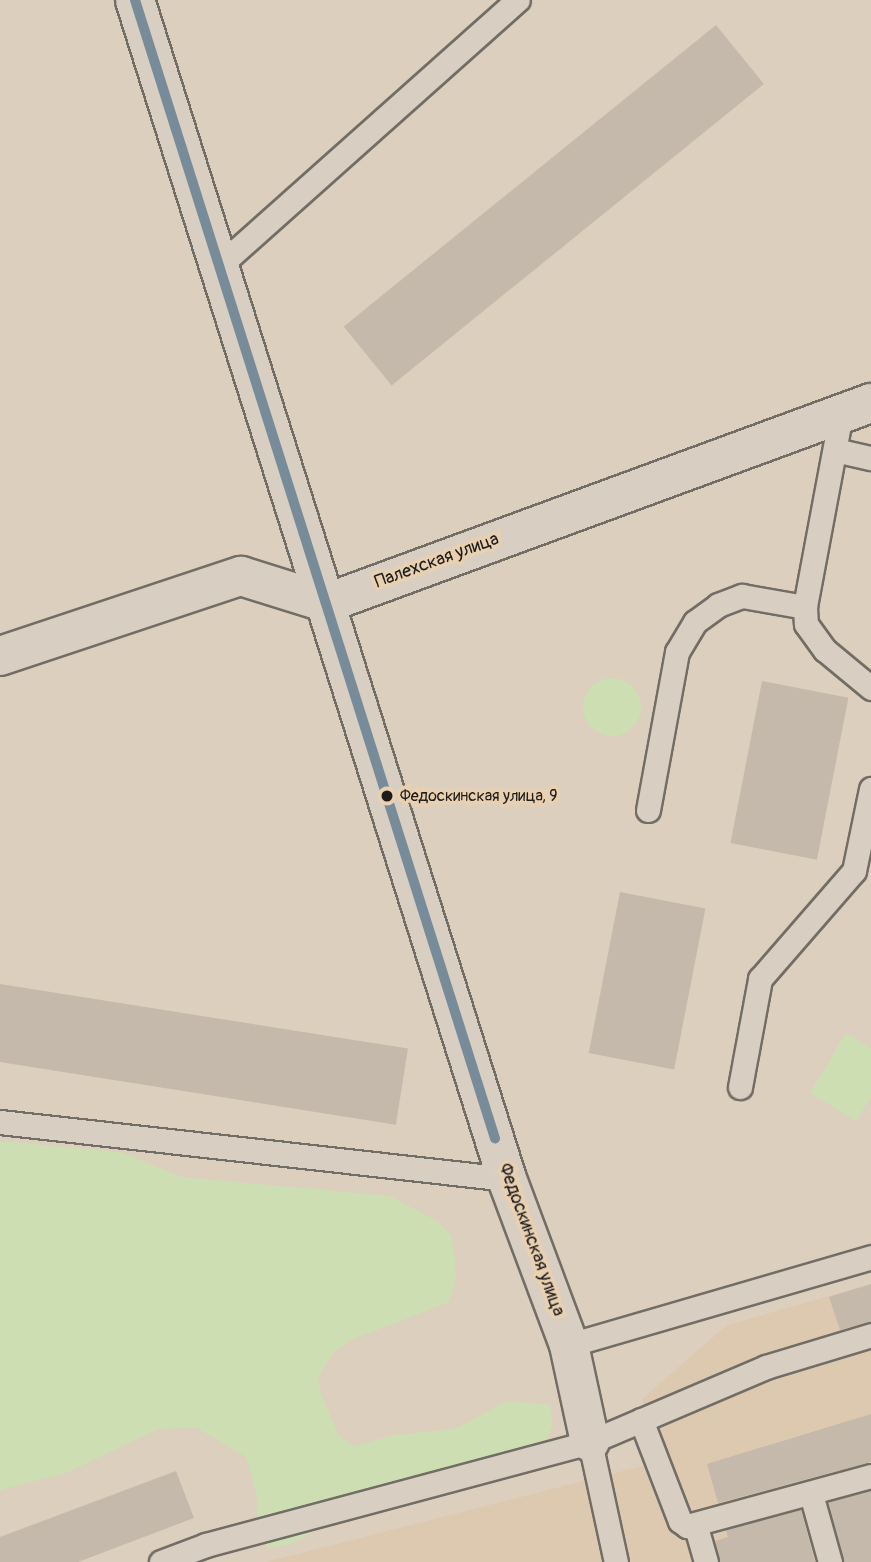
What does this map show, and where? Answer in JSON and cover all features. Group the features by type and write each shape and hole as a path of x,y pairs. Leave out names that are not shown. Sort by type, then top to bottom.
{"street":[{"name":"Федоскинская улица","path":"135,0 507,1179 569,1345 590,1442"},
{"name":"Палехская улица","path":"327,603 849,422"},
{"path":"0,656 241,576 327,603"}],"lane":[{"path":"219,266 518,0"},
{"path":"849,422 871,458"},
{"path":"849,422 805,607 806,624 825,650 871,688"},
{"path":"648,810 677,652 695,622 718,605 742,596 805,607"},
{"path":"740,1087 760,979 854,871 871,789"},
{"path":"0,1122 507,1179"},
{"path":"569,1345 871,1256"},
{"path":"161,1562 206,1545 590,1442 766,1367 871,1335"},
{"path":"641,1420 680,1521 696,1527 871,1476"},
{"path":"590,1442 616,1562"},
{"path":"811,1494 830,1562"},
{"path":"696,1527 706,1562"}],"shaded area":[{"path":"871,1284 871,1562 266,1562 646,1465 643,1398 727,1325"}],"green space":[{"path":"612,678 623,680 636,691 641,707 639,718 628,731 612,736 601,734 588,723 583,707 585,696 596,683"},
{"path":"846,1033 871,1049 871,1097 856,1121 810,1093"},
{"path":"0,1141 121,1152 182,1177 390,1196 437,1221 451,1235 455,1257 456,1278 449,1302 351,1340 334,1352 318,1376 321,1395 338,1434 354,1447 393,1435 455,1429 507,1401 550,1405 553,1425 545,1443 422,1477 288,1545 269,1548 256,1534 257,1496 246,1457 197,1428 158,1429 66,1473 0,1490"}],"building":[{"path":"716,25 764,84 392,386 344,326"},
{"path":"762,681 848,698 817,860 731,843"},
{"path":"620,892 705,909 674,1070 589,1053"},
{"path":"0,984 408,1049 396,1125 0,1062"},
{"path":"871,1284 871,1321 840,1330 829,1297"},
{"path":"871,1414 871,1462 718,1503 707,1464"},
{"path":"176,1471 194,1518 78,1562 0,1562 0,1537"},
{"path":"871,1491 871,1562 844,1562 828,1502"},
{"path":"801,1510 815,1562 720,1562 715,1541 728,1537 726,1530"}],"transit line":[{"path":"135,0 495,1138"}],"place":[{"name":"Федоскинская улица, 9","path":"387,796"}]}
